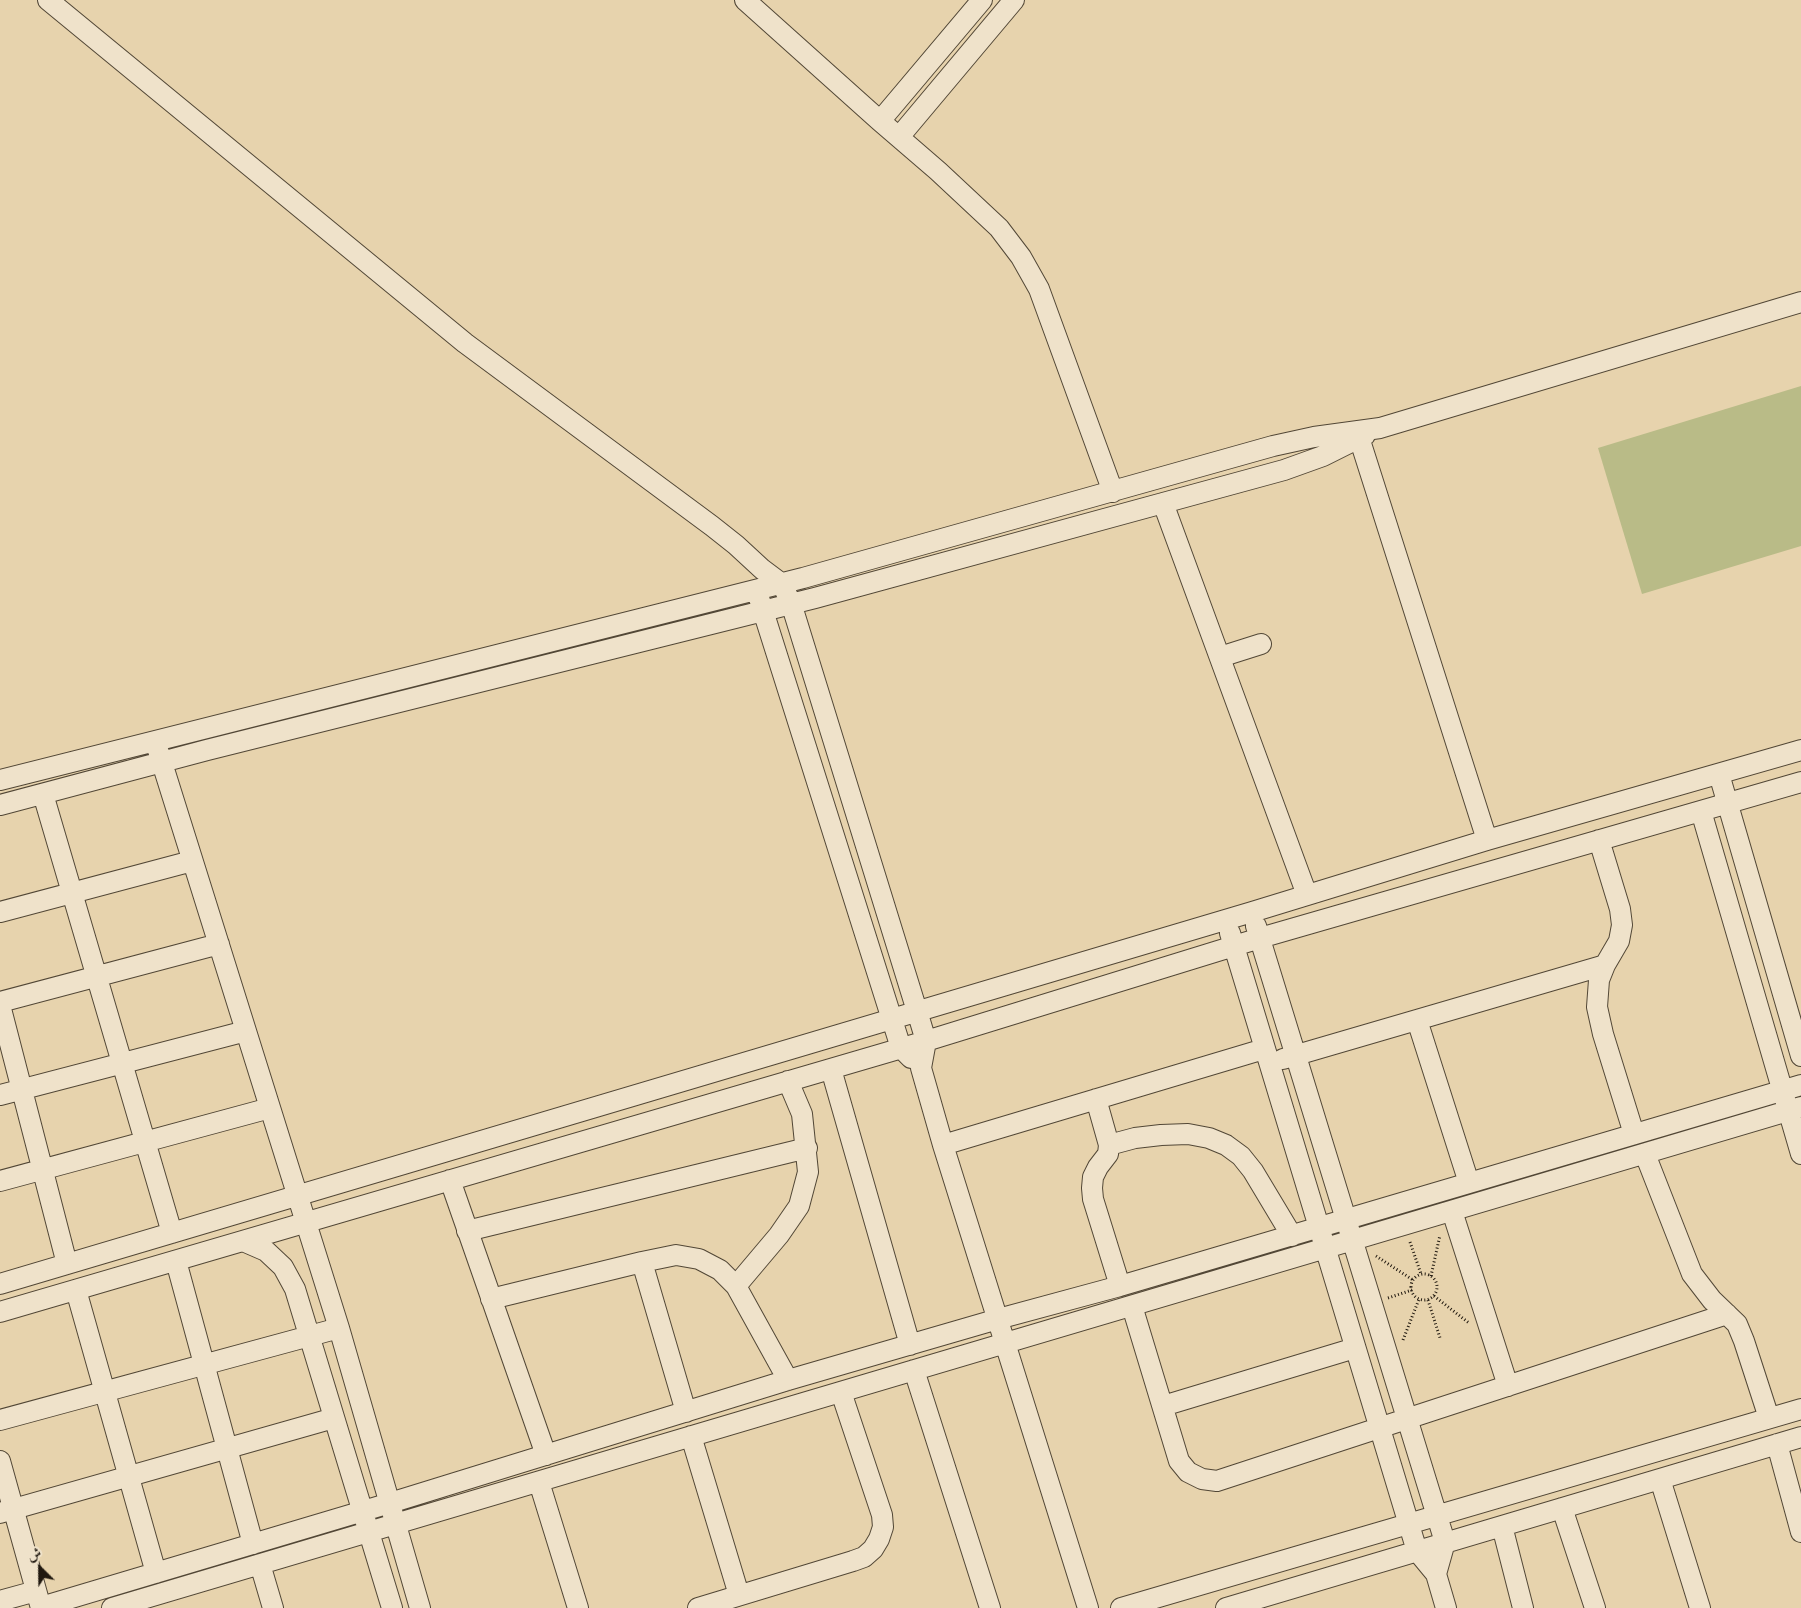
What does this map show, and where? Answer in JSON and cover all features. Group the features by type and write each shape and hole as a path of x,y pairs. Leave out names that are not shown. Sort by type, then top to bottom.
{"street":[{"path":"48,0 465,342 712,526 782,584 791,604 926,1041 921,1068 943,1145 1088,1608"},
{"path":"745,0 999,228 1021,256 1039,289 1113,492"},
{"path":"880,121 982,0"},
{"path":"899,137 1014,0"},
{"path":"0,780 782,584 1273,446 1314,437 1358,434 1801,302"},
{"path":"0,805 207,750 791,604 1284,470 1323,456 1358,434"},
{"path":"1358,434 1487,840"},
{"path":"1163,503 1307,895"},
{"path":"762,569 757,590 901,1048 921,1068"},
{"path":"1220,657 1260,644"},
{"path":"156,741 339,1328 420,1608"},
{"path":"0,1284 1226,920 1487,840 1801,750"},
{"path":"1719,774 1801,1056"},
{"path":"0,1312 926,1041 1260,938 1801,782"},
{"path":"43,794 172,1233"},
{"path":"1701,811 1792,1088 1801,1154"},
{"path":"1599,840 1620,909 1622,925 1619,941 1605,965 1600,980 1597,1007 1603,1034 1634,1134"},
{"path":"0,912 192,861"},
{"path":"1252,912 1445,1542 1436,1574"},
{"path":"1226,920 1417,1551 1436,1574 1446,1608"},
{"path":"67,1264 0,1004 219,944"},
{"path":"943,1145 1096,1099 1267,1056 1296,1056 1605,965"},
{"path":"1417,1020 1469,1183"},
{"path":"0,1095 246,1031"},
{"path":"831,1069 910,1345"},
{"path":"736,1286 779,1235 798,1206 808,1172 802,1114 788,1081"},
{"path":"0,1600 39,1602 156,1572 390,1503 788,1380 1292,1236 1792,1088"},
{"path":"1096,1099 1109,1146 1108,1154 1093,1177 1093,1199 1120,1286"},
{"path":"0,1181 270,1108"},
{"path":"112,1608 171,1600 260,1564 1795,1109"},
{"path":"1109,1146 1135,1138 1188,1134 1209,1138 1226,1145 1241,1156 1253,1171 1292,1236"},
{"path":"467,1231 807,1148"},
{"path":"1645,1154 1692,1274 1712,1300 1737,1324 1768,1418"},
{"path":"450,1180 546,1455"},
{"path":"1449,1212 1508,1386"},
{"path":"243,1241 266,1251 284,1267 295,1289 392,1608"},
{"path":"491,1299 676,1255 699,1259 720,1270 736,1286 788,1380"},
{"path":"176,1261 253,1544"},
{"path":"642,1262 686,1412"},
{"path":"76,1290 156,1572"},
{"path":"1132,1306 1180,1460 1188,1472 1202,1479 1217,1481 1727,1314"},
{"path":"0,1420 339,1328"},
{"path":"1163,1406 1355,1348"},
{"path":"914,1370 990,1608"},
{"path":"698,1608 864,1556 873,1549 883,1527 882,1515 841,1392"},
{"path":"1122,1608 1801,1409"},
{"path":"7,1511 334,1418"},
{"path":"691,1436 739,1596"},
{"path":"1226,1608 1801,1437"},
{"path":"1777,1444 1801,1532"},
{"path":"0,1461 7,1511 39,1602"},
{"path":"1660,1479 1700,1608"},
{"path":"539,1482 578,1608"},
{"path":"1562,1508 1595,1608"},
{"path":"1502,1526 1523,1608"},
{"path":"260,1564 273,1608"}],"path":[{"path":"1431,1276 1449,1212"},
{"path":"1404,1225 1422,1274"},
{"path":"1352,1240 1413,1280"},
{"path":"1422,1274 1431,1276 1437,1285 1434,1296 1428,1300 1419,1299 1414,1296 1412,1290 1413,1280 1422,1274"},
{"path":"1372,1303 1412,1290"},
{"path":"1434,1296 1472,1325"},
{"path":"1392,1368 1419,1299"},
{"path":"1428,1300 1440,1338"}],"green space":[{"path":"1801,386 1801,546 1642,594 1598,448"}]}
